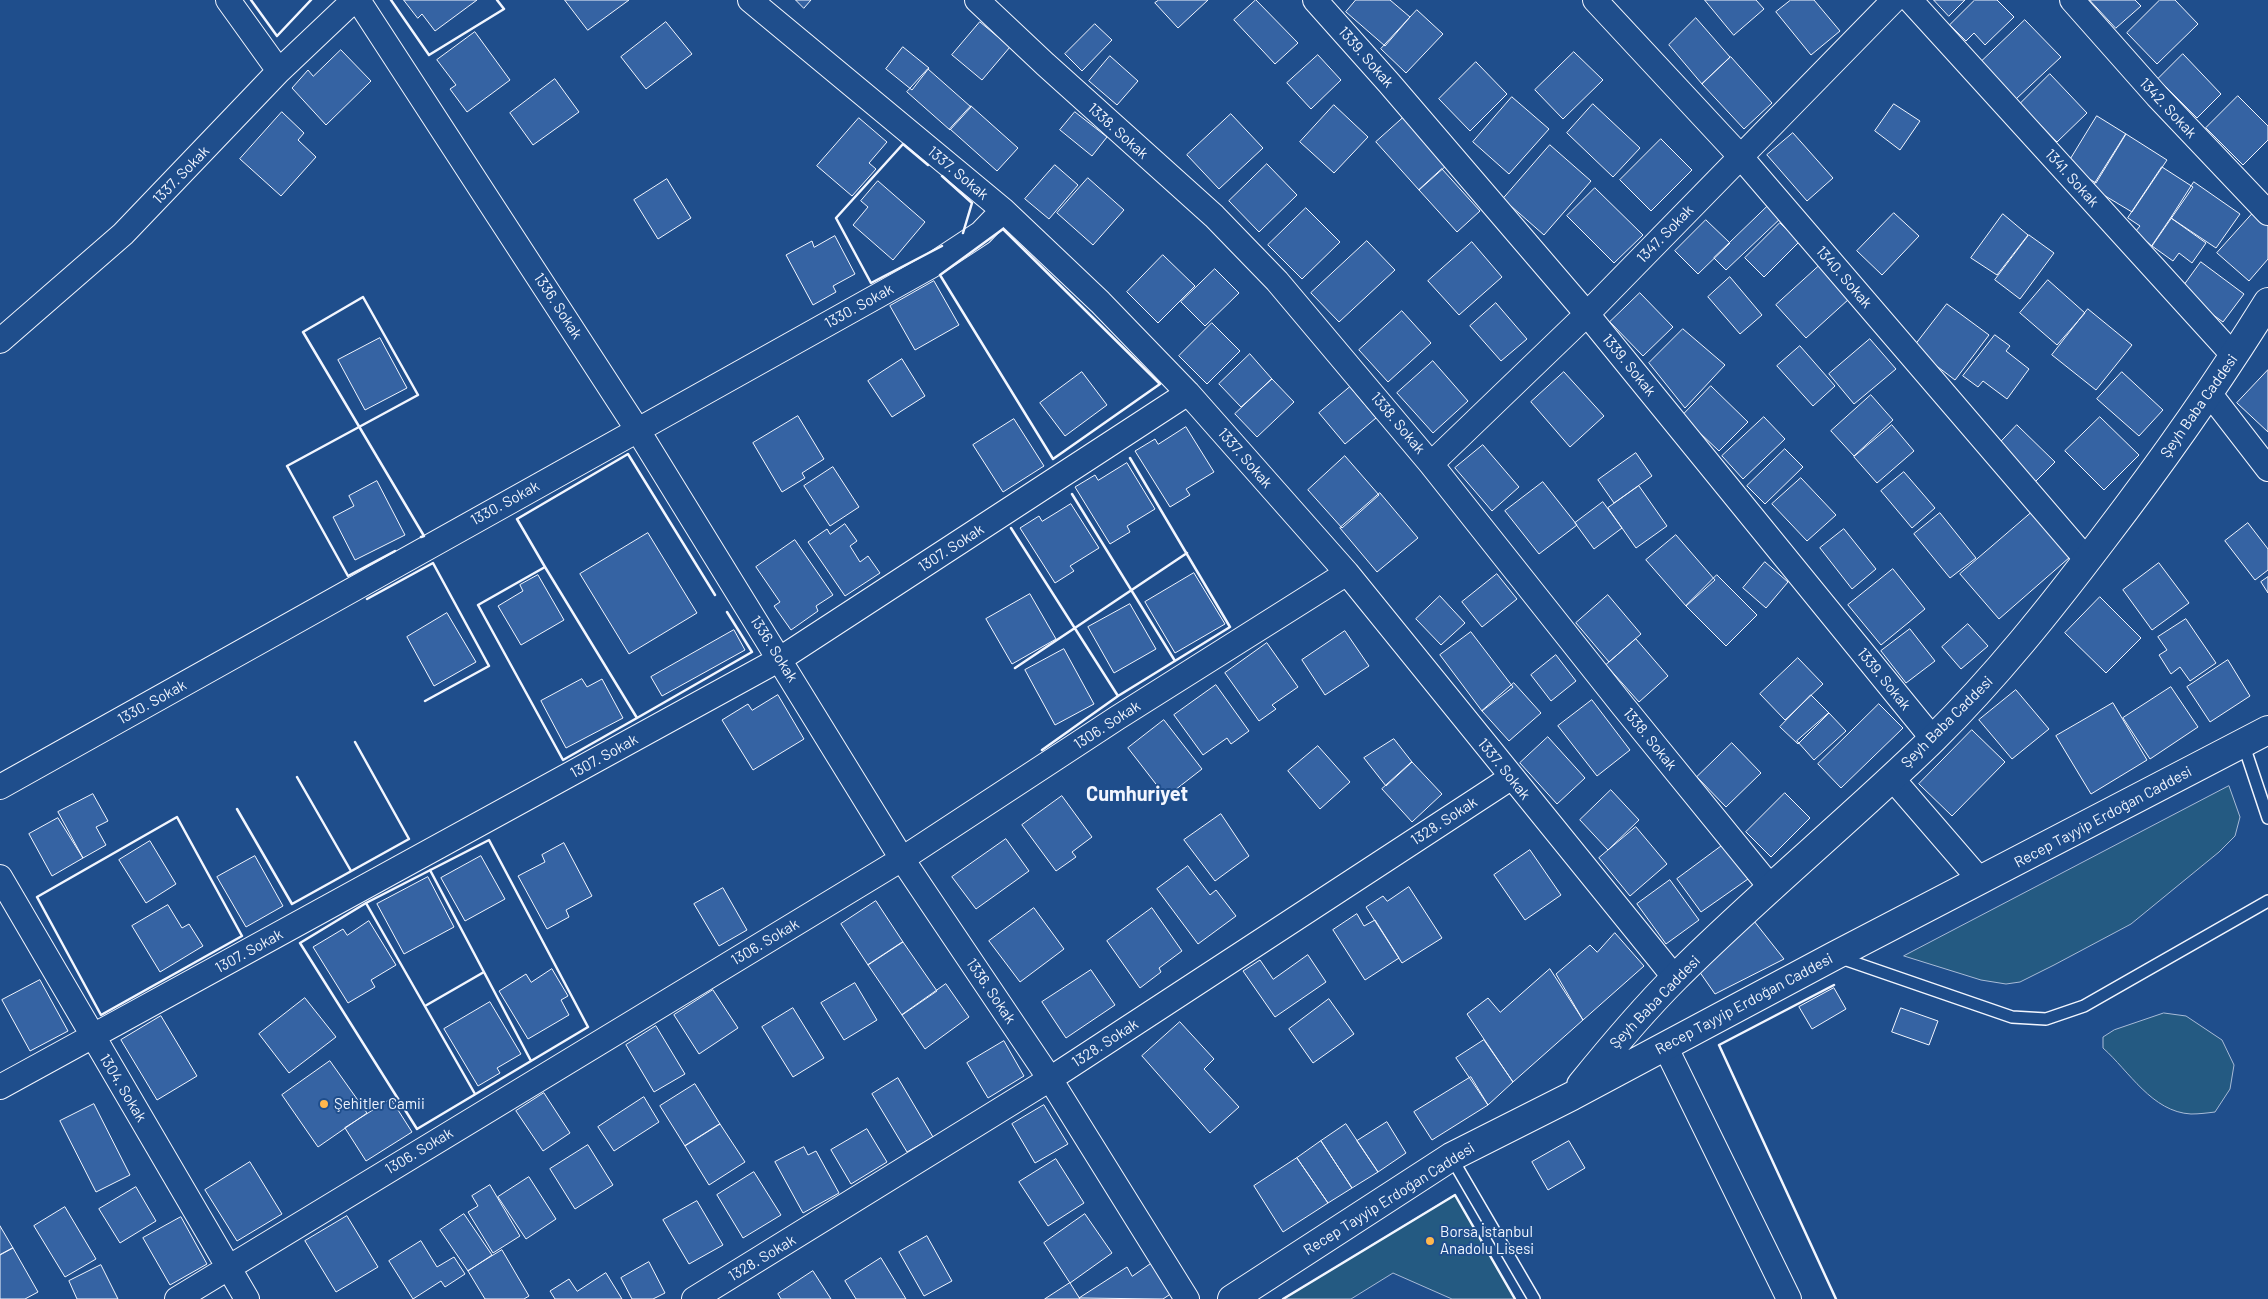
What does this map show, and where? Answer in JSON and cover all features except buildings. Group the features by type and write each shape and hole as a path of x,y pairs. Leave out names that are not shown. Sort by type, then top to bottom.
{"street":[{"path":"228,0 279,70"},
{"name":"1337. Sokak","path":"0,341 123,234 279,70 354,0"},
{"name":"1336. Sokak","path":"358,0 637,429 902,859 1050,1079 1188,1299"},
{"name":"1337. Sokak","path":"750,0 1003,210 1100,302 1188,393 1347,574 1675,978"},
{"name":"1338. Sokak","path":"977,0 1214,216 1322,332 1431,464 1772,889"},
{"name":"1339. Sokak","path":"1314,0 1389,83 1587,314 1933,739"},
{"name":"1340. Sokak","path":"1595,0 1740,156 2087,560"},
{"name":"1347. Sokak","path":"1431,464 1587,314 1894,0"},
{"name":"1341. Sokak","path":"1910,0 2234,356"},
{"name":"1342. Sokak","path":"2072,0 2163,103 2268,213"},
{"name":"1330. Sokak","path":"0,787 931,266 980,233 1003,210"},
{"name":"Şeyh Baba Caddesi","path":"1572,1096 1624,1033 1675,978 1933,739 1998,671 2042,619 2210,394 2268,302"},
{"name":"1307. Sokak","path":"0,1086 780,659 1188,393"},
{"path":"2210,394 2268,469"},
{"name":"1306. Sokak","path":"177,1299 902,859 1117,718 1347,574"},
{"name":"Recep Tayyip Erdoğan Caddesi","path":"1232,1299 1451,1157 1572,1096 1834,956 2268,730"},
{"name":"1328. Sokak","path":"694,1299 1050,1079 1512,777"},
{"path":"1891,778 1980,880"},
{"name":"1304. Sokak","path":"0,877 247,1299"},
{"path":"1665,1046 1789,1299"}],"lane":[{"path":"2243,743 2268,818"},
{"path":"1834,956 2012,1017 2046,1019 2084,1006 2268,902"},
{"path":"1451,1157 1534,1299"}],"shaded area":[{"path":"2229,786 2240,817 2235,836 2219,852 2131,924 2054,965 2020,982 2006,984 1981,980 1904,956"},
{"path":"2164,1013 2186,1016 2222,1040 2234,1065 2230,1089 2215,1112 2191,1114 2177,1112 2164,1106 2142,1089 2103,1048 2103,1037 2114,1030"},
{"name":"Borsa İstanbul Anadolu Lisesi","path":"1455,1195 1515,1299 1452,1299 1393,1273 1351,1299 1283,1299"}],"wall":[{"path":"251,0 277,36 311,0"},
{"path":"391,0 429,55 504,9 497,0"},
{"path":"928,165 903,144 836,218 871,283 942,246"},
{"path":"942,176 972,203 963,233"},
{"path":"1003,229 1160,384 1053,459 940,275 1003,229"},
{"path":"348,576 287,466 418,395 363,297 303,332 424,536 421,537"},
{"path":"545,567 517,519 628,454 715,595"},
{"path":"1042,750 1118,696 1230,627 1130,458"},
{"path":"1072,494 1175,661"},
{"path":"1011,528 1118,696"},
{"path":"348,576 395,551"},
{"path":"1015,668 1187,553"},
{"path":"367,599 433,563 489,666 425,701"},
{"path":"545,567 637,718 563,760 478,605 545,567"},
{"path":"637,718 752,652 727,612"},
{"path":"237,809 292,904 409,839 355,742"},
{"path":"297,777 351,871"},
{"path":"177,817 242,936 101,1015 37,897 177,817"},
{"path":"366,903 489,840 588,1027 417,1129 300,943 366,903 475,1094"},
{"path":"430,870 531,1061"},
{"path":"425,1006 484,972"},
{"path":"1834,985 1719,1045 1836,1299"},
{"path":"1283,1299 1455,1195 1515,1299"}],"place":[{"name":"Şehitler Camii","path":"324,1104"},
{"name":"Borsa İstanbul Anadolu Lisesi","path":"1430,1241"}],"district":[{"name":"Cumhuriyet","path":"1137,794"}]}
